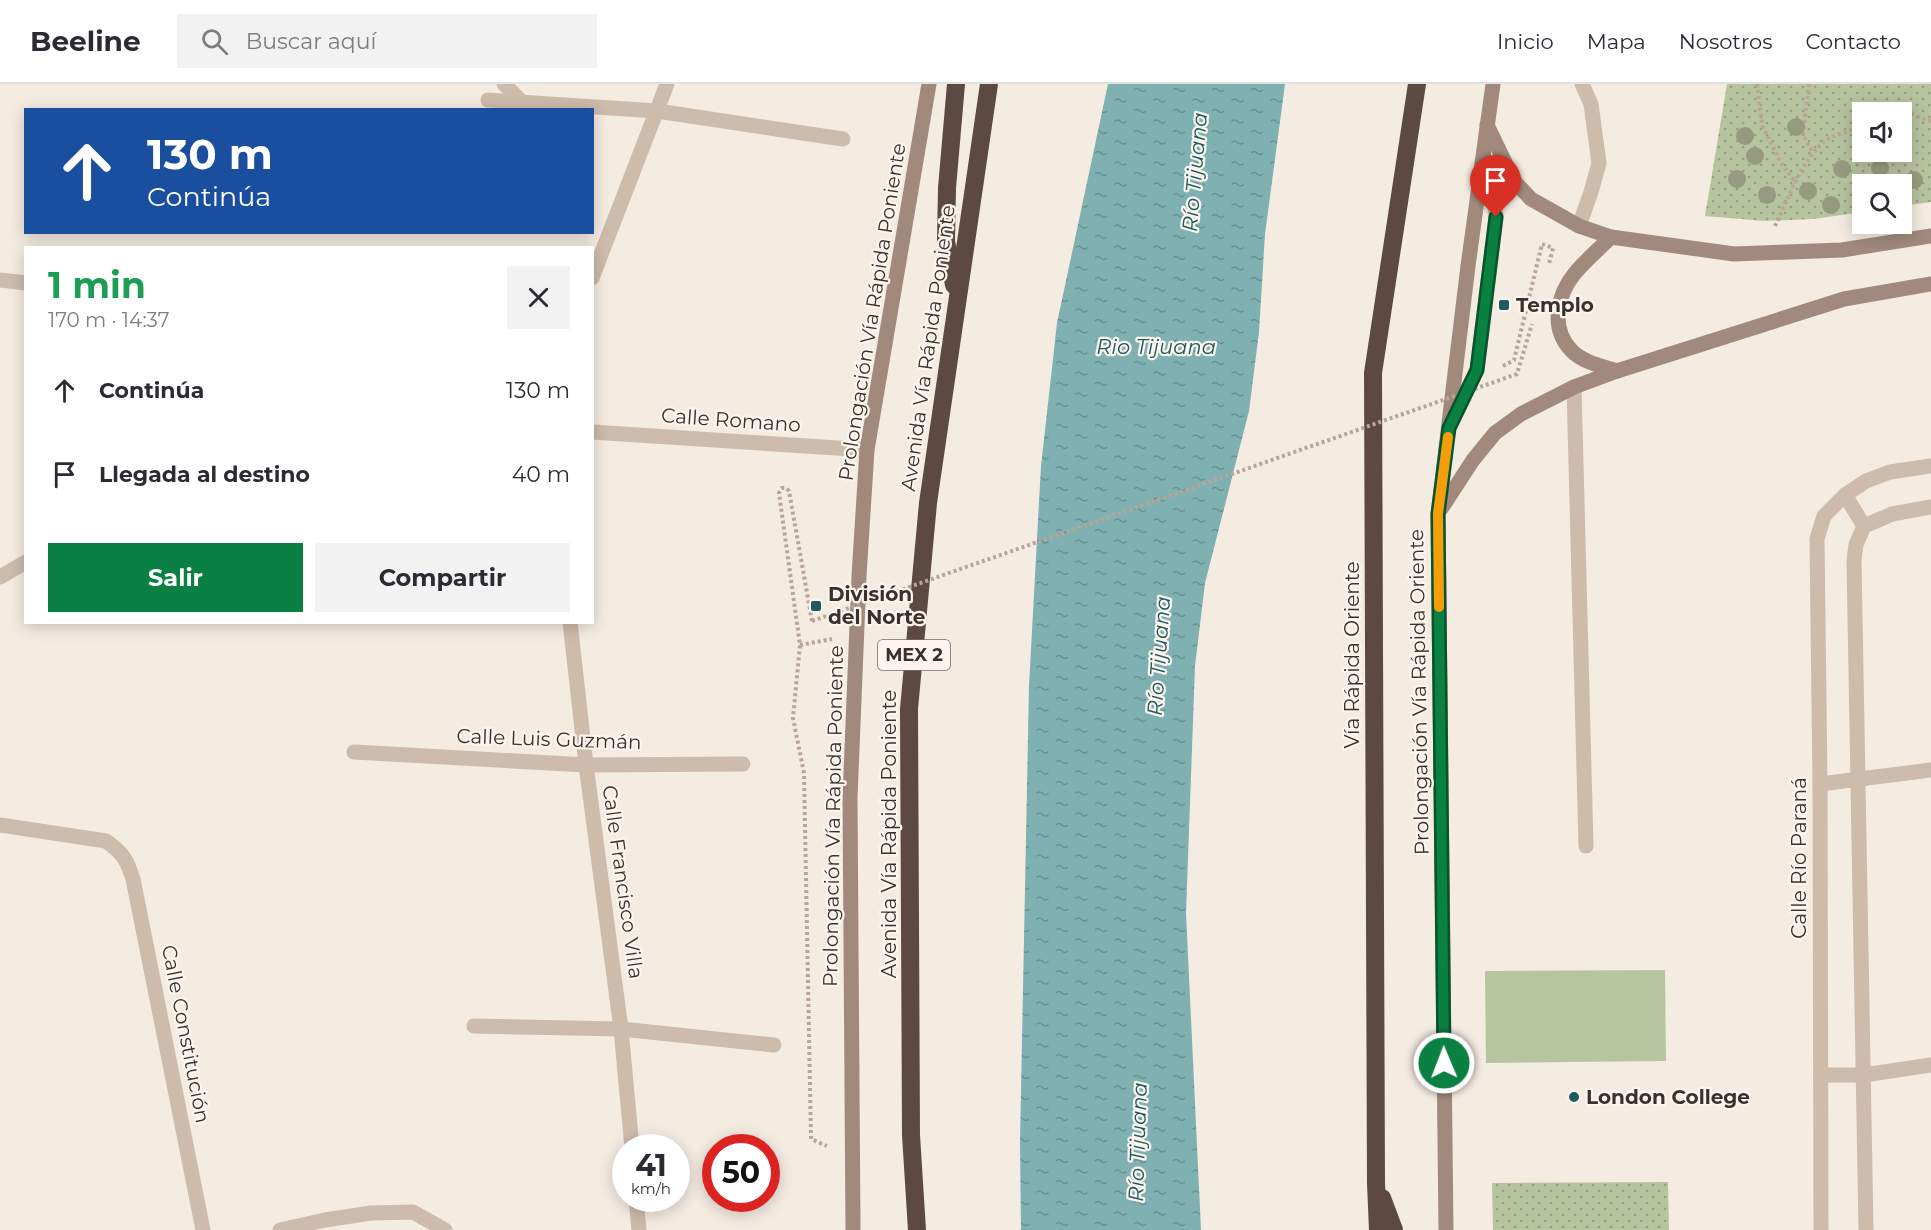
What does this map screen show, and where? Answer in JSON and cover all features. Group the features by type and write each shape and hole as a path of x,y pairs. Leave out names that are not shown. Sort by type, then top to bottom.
{"highway":[{"path":"956,84 947,188 946,240 956,301"},
{"name":"Avenida Vía Rápida Poniente","path":"916,1230 911,1135 909,709 928,503 989,84"},
{"name":"Vía Rápida Oriente","path":"1378,1230 1373,374 1417,84"},
{"path":"1376,1183 1394,1230"}],"main road":[{"name":"Prolongación Vía Rápida Poniente","path":"853,1230 850,798 859,576 867,450 929,84"},
{"name":"Prolongación Vía Rápida Oriente","path":"1446,1230 1438,514 1493,84"},
{"path":"1487,125 1514,181 1531,199 1579,226 1611,237 1734,254 1842,250 1931,236"},
{"path":"1611,237 1574,275 1559,304 1558,330 1571,350 1590,363 1617,371"},
{"path":"1438,514 1473,460 1495,433 1521,414 1574,387 1617,371 1844,299 1931,284"}],"street":[{"path":"504,84 522,102"},
{"path":"594,273 667,84"},
{"path":"1579,226 1599,163 1591,104 1582,84"},
{"path":"489,100 657,111 843,139"},
{"path":"1449,428 1477,370 1496,217 1495,204 1482,162"},
{"path":"0,280 24,283"},
{"path":"1574,387 1586,846"},
{"name":"Calle Romano","path":"594,432 867,450"},
{"name":"Calle Río Paraná","path":"1821,1230 1817,539 1824,516 1845,495 1866,481 1890,472 1931,466"},
{"path":"1845,495 1864,526"},
{"path":"1866,1230 1854,560 1856,545 1864,526 1892,514 1931,507"},
{"path":"0,577 24,563"},
{"name":"Calle Francisco Villa","path":"570,624 586,765 621,1029 631,1134"},
{"name":"Calle Luis Guzmán","path":"354,752 586,765 743,764"},
{"path":"1820,784 1931,770"},
{"name":"Calle Constitución","path":"0,825 106,842 119,850 128,862 203,1230"},
{"path":"474,1026 621,1029 774,1045"},
{"path":"1821,1074 1864,1075 1931,1065"},
{"path":"280,1230 371,1213 413,1212 445,1230"},
{"path":"637,1212 639,1230"}],"path":[{"path":"1757,84 1762,125 1781,163 1796,183"},
{"path":"1809,84 1803,134 1812,152"},
{"path":"1912,115 1931,122"},
{"path":"1775,226 1812,152 1827,140 1852,131"},
{"path":"852,1156 810,1139 804,773 793,718 800,645 779,493 782,488 789,491 812,621 1503,379"},
{"path":"800,645 857,634"}],"green space":[{"path":"1727,84 1931,84 1931,202 1912,205 1912,174 1852,174 1852,214 1813,219 1764,221 1705,216"},
{"path":"1665,970 1666,1061 1486,1063 1485,971"},
{"path":"1668,1182 1669,1230 1493,1230 1492,1183"}],"water":[{"name":"Rio Tijuana","path":"1108,84 1285,84 1265,234 1259,332 1249,411 1205,583 1195,666 1186,913 1201,1230 1021,1230 1020,1142 1029,686 1041,466 1057,323"}],"slow traffic":[{"path":"1439,607 1438,514 1448,437"}],"place":[{"name":"Templo","path":"1504,305"},
{"name":"División del Norte","path":"816,606"},
{"name":"London College","path":"1574,1097"}],"route":[{"path":"1444,1063 1438,514 1449,428 1477,370 1496,217"}],"water label":[{"name":"Río Tijuana","path":"1195,172"},
{"name":"Río Tijuana","path":"1159,656"},
{"name":"Río Tijuana","path":"1138,1142"}]}
